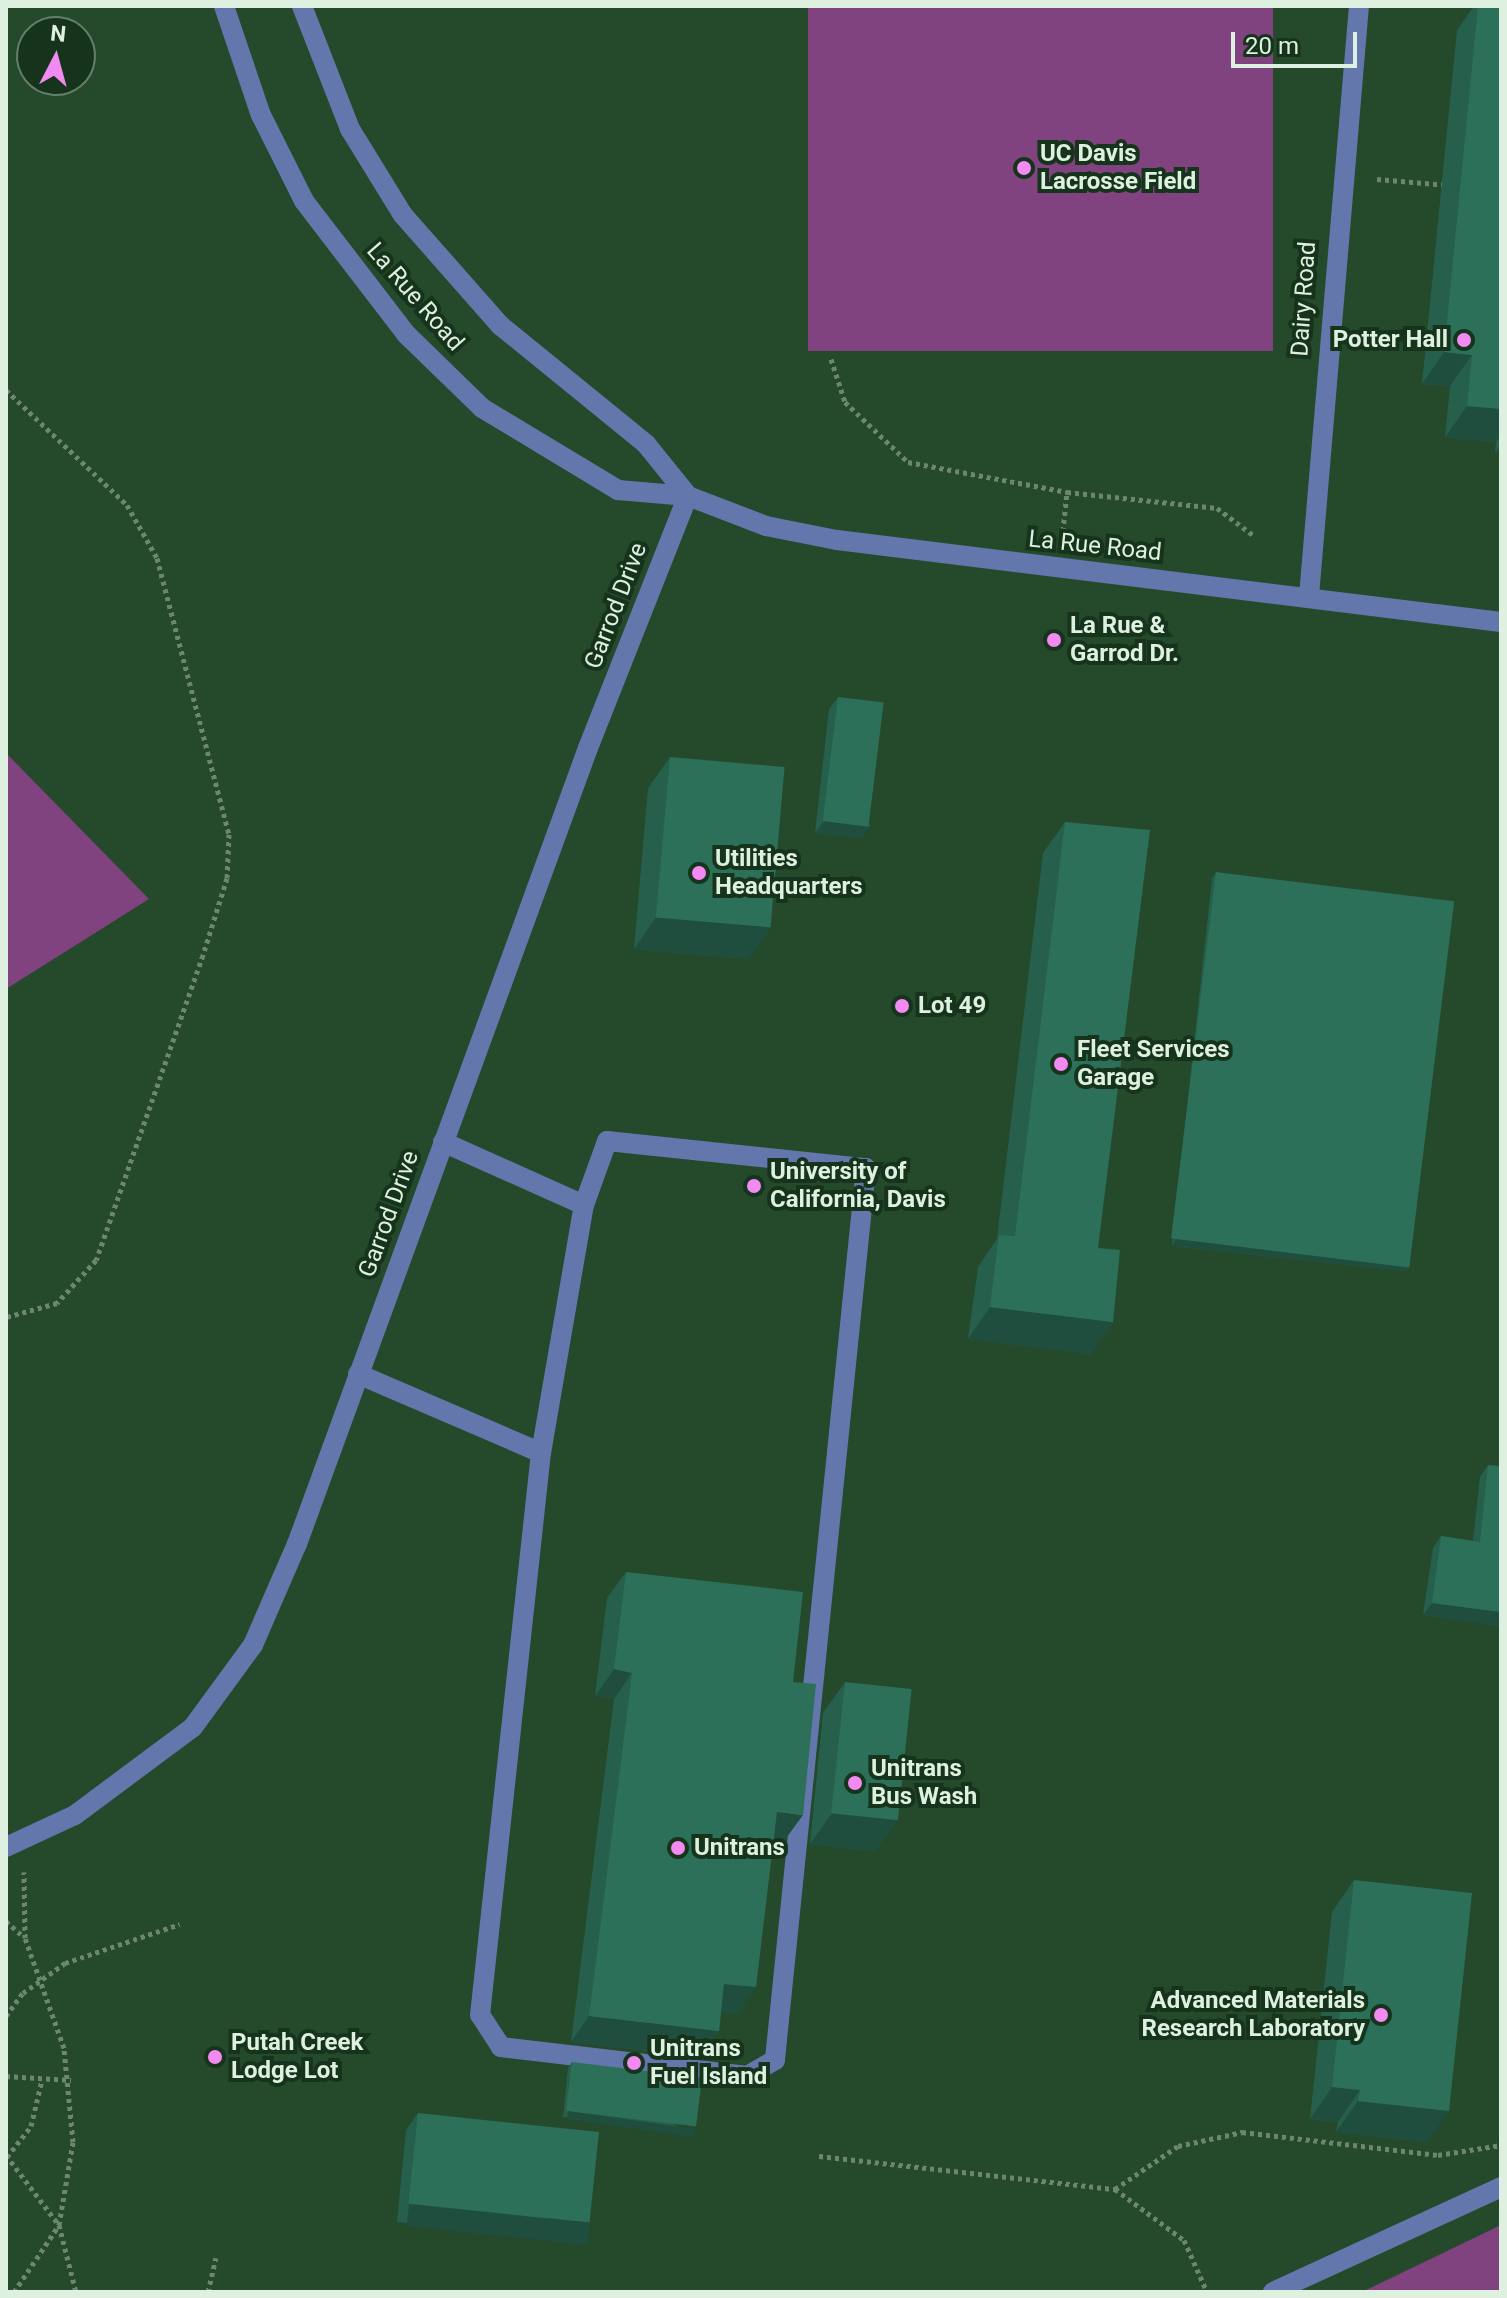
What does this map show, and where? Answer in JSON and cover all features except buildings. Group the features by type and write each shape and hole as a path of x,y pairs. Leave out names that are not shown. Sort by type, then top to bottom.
{"street":[{"name":"La Rue Road","path":"224,6 261,115 304,201 406,334 482,408 551,456 618,490 688,496 766,526 837,540 1501,622"},
{"name":"La Rue Road","path":"302,6 350,129 403,215 501,326 646,444 688,496"},
{"name":"Dairy Road","path":"1309,596 1359,6"},
{"name":"Garrod Drive","path":"6,1847 75,1815 193,1727 253,1645 688,496"},
{"path":"607,1141 866,1168 775,2060 747,2076 501,2047 480,2015 541,1453 584,1205 607,1141"},
{"path":"443,1142 584,1205"},
{"path":"358,1374 541,1453"},
{"path":"1273,2292 1501,2187"}],"path":[{"path":"1377,179 1457,186"},
{"path":"831,359 845,402 908,462 1067,492 1217,508 1253,535"},
{"path":"6,390 127,505 157,558 229,834 227,878 203,955 96,1260 57,1303 6,1317"},
{"path":"1059,568 1067,492"},
{"path":"14,2292 59,2225 73,2142 71,2080 25,1938 29,1897"},
{"path":"6,1921 25,1938"},
{"path":"6,2016 41,1981 65,1963 180,1924"},
{"path":"6,2076 71,2080"},
{"path":"42,2080 31,2126 6,2156 59,2225 76,2292"},
{"path":"1115,2189 1178,2146 1242,2132 1438,2155 1501,2145"},
{"path":"819,2156 1115,2189 1184,2240 1207,2292"},
{"path":"208,2292 216,2258"}],"shaded area":[{"name":"University of California, Davis","path":"6,6 1501,6 1501,2292 6,2292"},
{"name":"UC Davis Lacrosse Field","path":"808,6 1273,6 1273,351 808,351"},
{"path":"6,753 149,899 6,989"},
{"path":"1501,2225 1501,2292 1362,2292"}],"place":[{"name":"UC Davis Lacrosse Field","path":"1024,168"},
{"name":"Potter Hall","path":"1464,340"},
{"name":"La Rue & Garrod Dr.","path":"1054,640"},
{"name":"Utilities Headquarters","path":"699,873"},
{"name":"Lot 49","path":"902,1006"},
{"name":"Fleet Services Garage","path":"1061,1064"},
{"name":"University of California, Davis","path":"754,1186"},
{"name":"Unitrans Bus Wash","path":"855,1783"},
{"name":"Unitrans","path":"678,1848"},
{"name":"Advanced Materials Research Laboratory","path":"1381,2015"},
{"name":"Putah Creek Lodge Lot","path":"215,2057"},
{"name":"Unitrans Fuel Island","path":"634,2063"}]}
